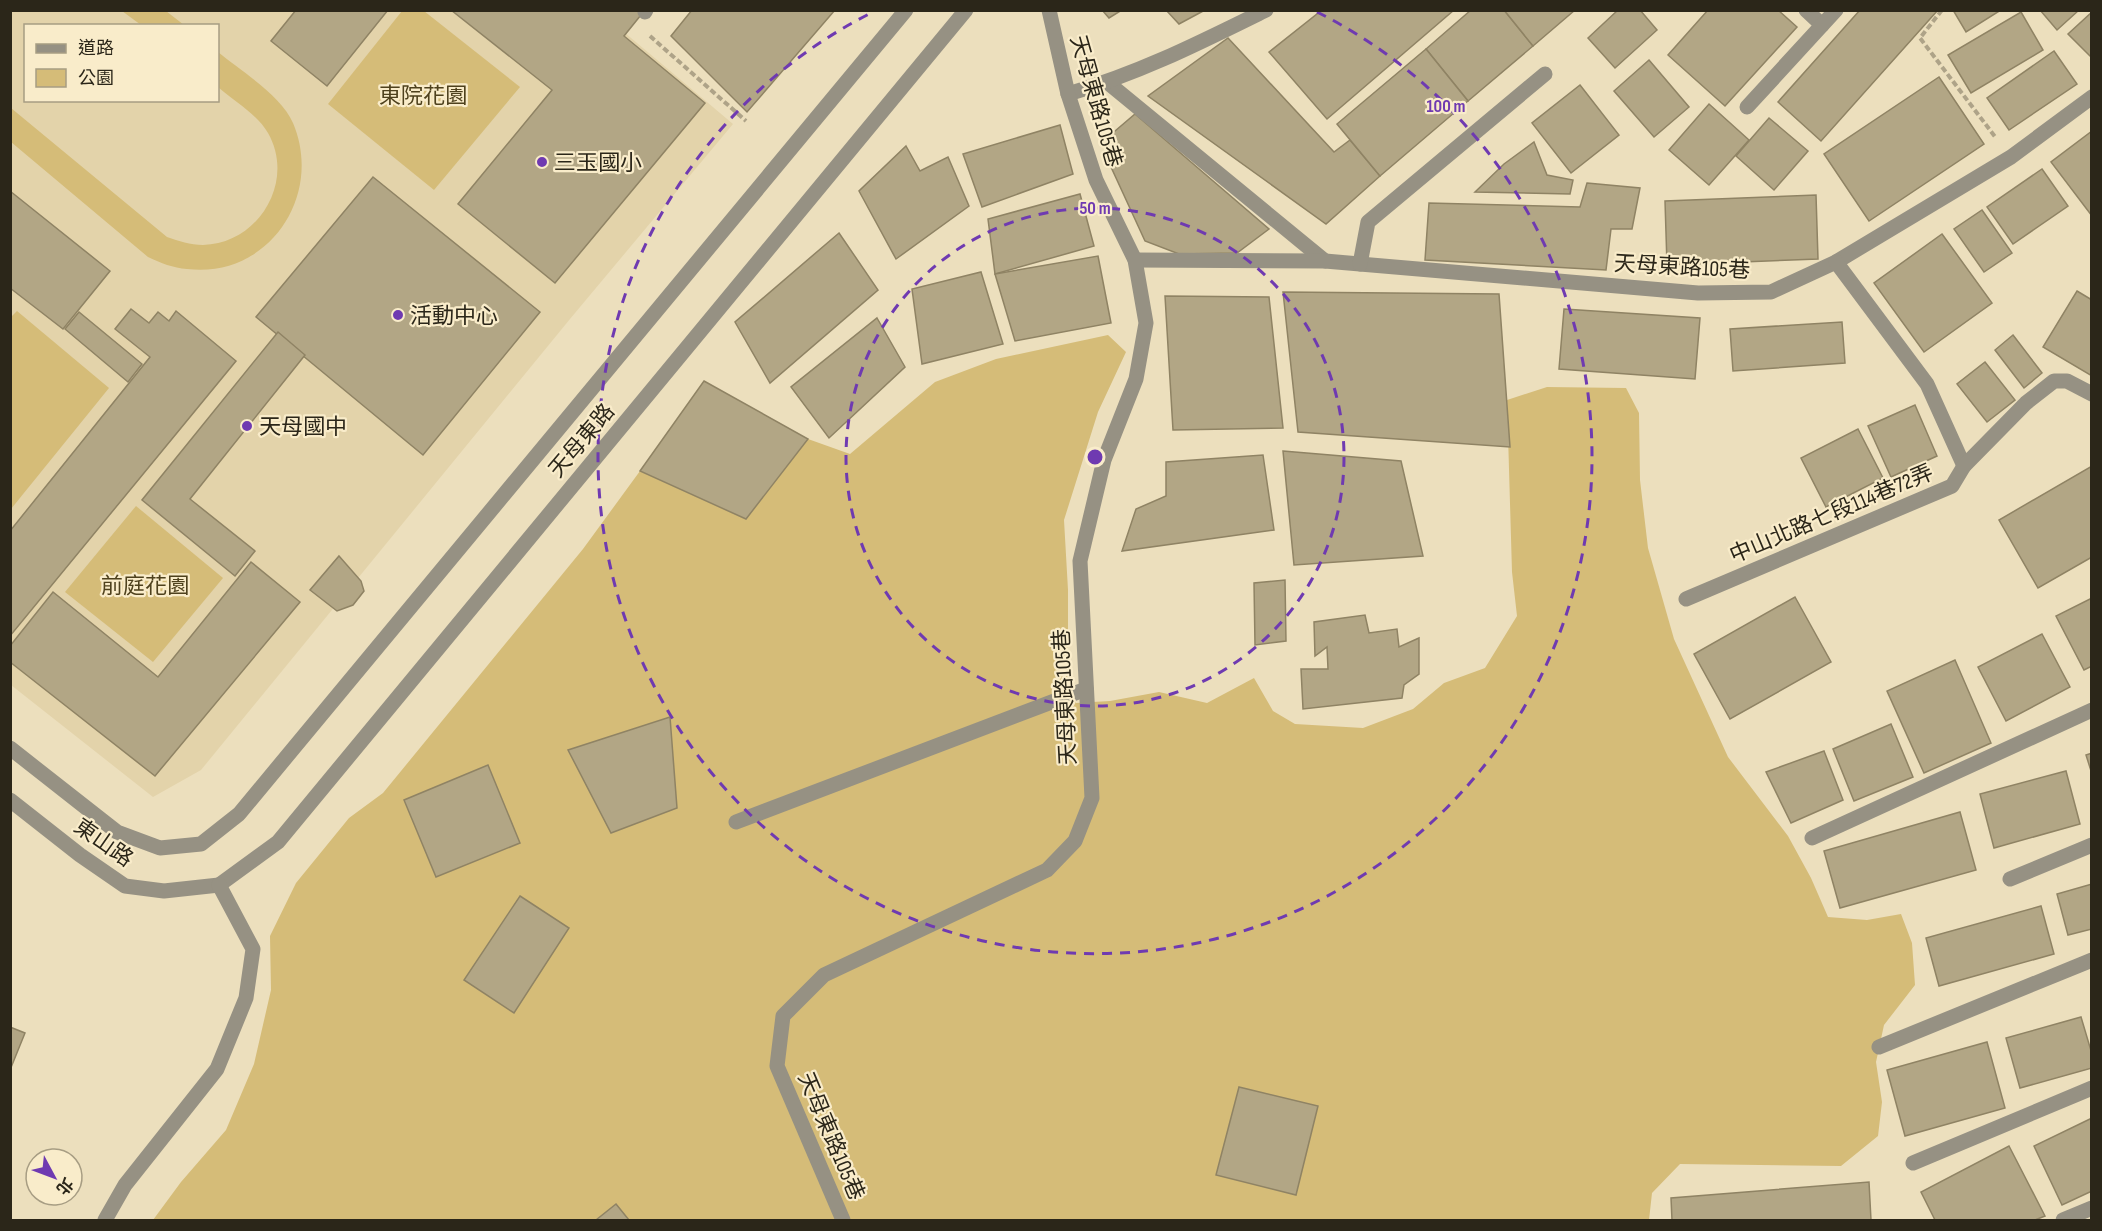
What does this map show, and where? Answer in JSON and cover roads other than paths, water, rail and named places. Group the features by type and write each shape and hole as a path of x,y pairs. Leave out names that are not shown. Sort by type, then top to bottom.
{"street":[{"name":"天母東路","path":"201,844 239,814 906,10"},
{"name":"天母東路","path":"219,885 278,842 966,10"},
{"name":"天母東路105巷","path":"843,1221 777,1066 783,1016 824,975 1047,870 1075,841 1092,798 1080,561 1104,460 1136,379 1146,323 1135,260 1096,180 1068,94 1049,10"},
{"path":"1068,94 1158,63 1266,10"},
{"path":"1806,10 1822,25"},
{"path":"1747,107 1836,10"},
{"path":"1360,264 1368,222 1545,74"},
{"path":"1107,82 1325,261"},
{"name":"天母東路105巷","path":"1135,260 1325,261 1698,292 1771,292 1836,262 2011,157 2091,97"},
{"path":"1836,262 1927,384 1964,465"},
{"name":"中山北路七段114巷72弄","path":"1686,599 1952,486 1964,465 2026,403 2054,381 2067,381 2091,394"},
{"path":"736,822 1086,689"},
{"path":"1812,838 2091,710"},
{"name":"東山路","path":"10,748 117,832 160,848 201,844"},
{"name":"東山路","path":"10,801 80,855 125,886 164,891 219,885"},
{"path":"2010,879 2091,845"},
{"path":"105,1221 125,1185 217,1069 246,998 253,950 219,885"},
{"path":"1879,1047 2091,960"},
{"path":"1913,1163 2091,1088"},
{"path":"2062,1221 2091,1208"}],"place":[{"name":"三玉國小","path":"542,162"},
{"name":"活動中心","path":"398,315"},
{"name":"天母國中","path":"247,426"}],"park label":[{"name":"東院花園","path":"423,95"},
{"name":"前庭花園","path":"145,585"}]}
